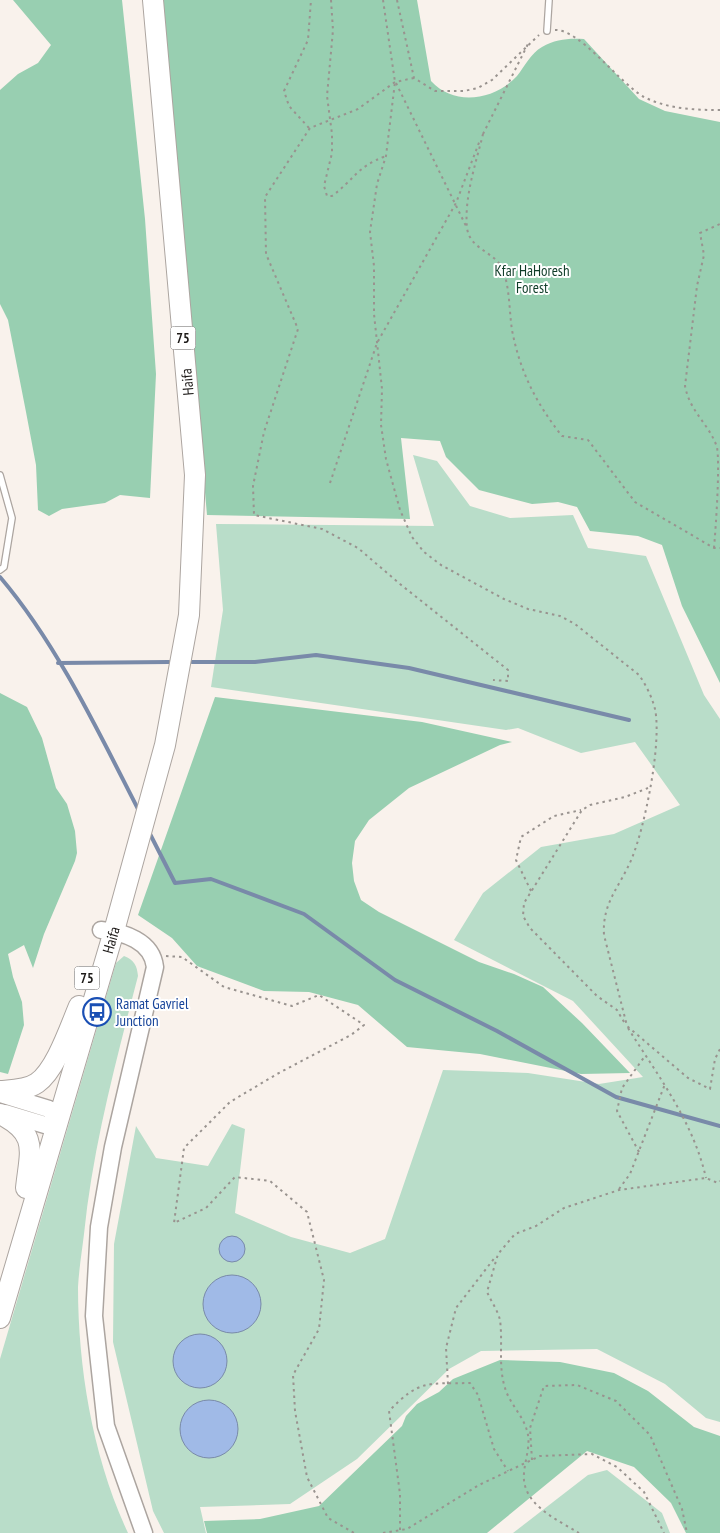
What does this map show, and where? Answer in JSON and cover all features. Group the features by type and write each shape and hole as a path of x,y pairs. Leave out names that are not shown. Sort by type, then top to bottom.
{"highway":[{"name":"Haifa","path":"0,1282 26,1188 51,1118 165,745 190,615 195,475 152,0"},
{"name":"Haifa","path":"0,1318 79,1006 107,930"},
{"path":"0,1092 19,1090 36,1084 48,1074 79,1006"},
{"path":"0,1113 23,1129 28,1138 31,1148 26,1188"}],"main road":[{"path":"107,930 137,941 148,948 154,956 154,978 113,1147 99,1227 94,1316 106,1426 144,1533"},
{"path":"0,1092 51,1118"},
{"path":"0,1113 51,1118"}],"lane":[{"path":"547,31 549,0"},
{"path":"0,475 12,518 4,567 0,570"}],"path":[{"path":"310,128 289,106 284,91 308,40 311,0"},
{"path":"331,0 333,30 327,96 331,120 332,152 324,186 327,196 332,196 341,190 350,177 369,162 386,156"},
{"path":"383,0 395,82 386,156 377,184 370,232 374,266 374,314 382,389 381,425 386,459 400,510 412,537 424,552 442,565 504,599 528,609 560,616 575,624 639,675 647,686 655,710 656,749 638,844 629,866 609,899 604,922 604,936 627,1026 688,1078 710,1089 715,1059 720,1049"},
{"path":"397,0 414,78 435,92 464,91 478,88 492,80 528,44 547,31 558,29 572,34 633,90 646,98 677,108 720,110"},
{"path":"330,483 377,343 456,203 483,134 528,44"},
{"path":"414,78 395,82 358,109 310,128 265,197 266,254 298,330 264,432 253,486 254,516 322,529 358,548 508,670 508,681 493,680"},
{"path":"395,82 456,203 472,243 502,267 507,280 513,332 531,392 545,415 562,436 588,440 635,502 714,548 720,548"},
{"path":"467,229 470,196 483,134"},
{"path":"714,548 719,482 718,449 712,436 688,401 685,386 697,286 704,255 700,233 720,224"},
{"path":"531,891 516,860 521,837 554,816 582,810 590,805 625,797 649,788"},
{"path":"582,810 524,903 523,916 530,928 597,996 617,1010 665,1084 699,1150 706,1178"},
{"path":"154,956 182,957 224,986 292,1006 319,995 364,1025 351,1035 277,1074 230,1102 184,1148 174,1223 206,1208 235,1177 270,1181 307,1212 324,1280 319,1329 293,1375 294,1411 307,1477 328,1518 354,1533"},
{"path":"639,1152 617,1111 622,1088 646,1055"},
{"path":"619,1190 630,1174 665,1084"},
{"path":"448,1384 446,1348 456,1308 515,1234 536,1226 564,1208 619,1190 706,1178 718,1183 720,1181"},
{"path":"498,1254 487,1292 500,1318 501,1377 506,1391 524,1422 528,1435 528,1450 523,1483 528,1497 550,1515 579,1533"},
{"path":"400,1530 400,1494 389,1411 406,1393 419,1385 470,1383 478,1395 494,1449 508,1471"},
{"path":"532,1460 530,1428 544,1386 577,1385 616,1401 650,1435 682,1509 687,1533"},
{"path":"383,1533 407,1529 479,1485 540,1456 592,1454 617,1467 644,1492 664,1533"}],"green space":[{"path":"13,0 122,0 145,219 156,374 150,498 120,495 105,503 62,509 49,516 38,510 36,465 8,320 0,304 0,90 18,74 38,63 51,45"},
{"name":"Kfar HaHoresh Forest","path":"162,0 417,0 431,81 451,95 474,97 497,91 517,76 531,56 542,47 552,42 584,39 639,99 665,111 720,122 720,683 682,606 662,545 638,536 590,531 577,507 558,502 532,504 479,490 446,457 440,441 401,438 410,519 207,515"},
{"path":"413,455 437,461 470,506 510,518 573,515 588,548 646,556 704,695 720,719 720,1422 706,1418 665,1384 597,1349 481,1351 449,1369 357,1459 290,1504 200,1507 206,1533 164,1533 153,1511 113,1342 114,1244 136,1126 156,1158 208,1166 232,1124 245,1129 235,1213 291,1237 350,1253 385,1239 443,1070 528,1073 599,1084 643,1077 573,1001 454,940 483,893 541,847 614,834 680,805 635,742 581,753 518,728 506,730 211,687 223,610 216,524 434,526"},
{"path":"0,693 27,707 42,738 56,788 67,804 75,831 77,853 44,934 33,968 24,945 8,954 13,977 22,1002 24,1025 8,1074 0,1072"},
{"path":"215,697 422,722 512,742 500,745 409,788 369,820 355,841 352,863 354,881 361,900 379,912 479,962 514,974 543,987 582,1023 630,1073 581,1074 480,1054 407,1047 358,1005 309,992 264,991 197,966 172,938 138,915"},
{"path":"124,956 134,963 138,976 99,1136 88,1201 78,1287 81,1349 90,1413 105,1474 128,1533 0,1533 0,1359 116,963"},
{"path":"500,1360 560,1362 614,1373 648,1391 694,1427 720,1436 720,1533 686,1533 671,1503 634,1467 587,1451 487,1533 207,1533 204,1521 260,1519 319,1506 402,1426 406,1416 417,1404 439,1392 453,1379"},
{"path":"607,1470 662,1513 670,1533 513,1533 588,1475"}],"water":[{"path":"232,1236 241,1240 245,1249 241,1258 232,1262 223,1258 219,1249 223,1240"},
{"path":"226,1275 238,1275 253,1283 261,1298 261,1310 253,1325 238,1333 226,1333 211,1325 203,1310 203,1298 211,1283"},
{"path":"200,1334 210,1336 219,1342 225,1351 227,1361 225,1371 219,1380 210,1386 200,1388 190,1386 181,1380 175,1371 173,1361 175,1351 181,1342 190,1336"},
{"path":"203,1400 215,1400 230,1408 238,1423 238,1435 230,1450 215,1458 203,1458 188,1450 180,1435 180,1423 188,1408"}],"waterway":[{"path":"0,577 40,631 76,690 139,811"},
{"path":"192,662 255,662 316,655 409,668 629,720"},
{"path":"58,663 169,662"},
{"path":"149,832 175,883 211,879 304,914 395,980 497,1031 616,1097 720,1126"}],"place":[{"name":"Ramat Gavriel Junction","path":"97,1012"}]}
